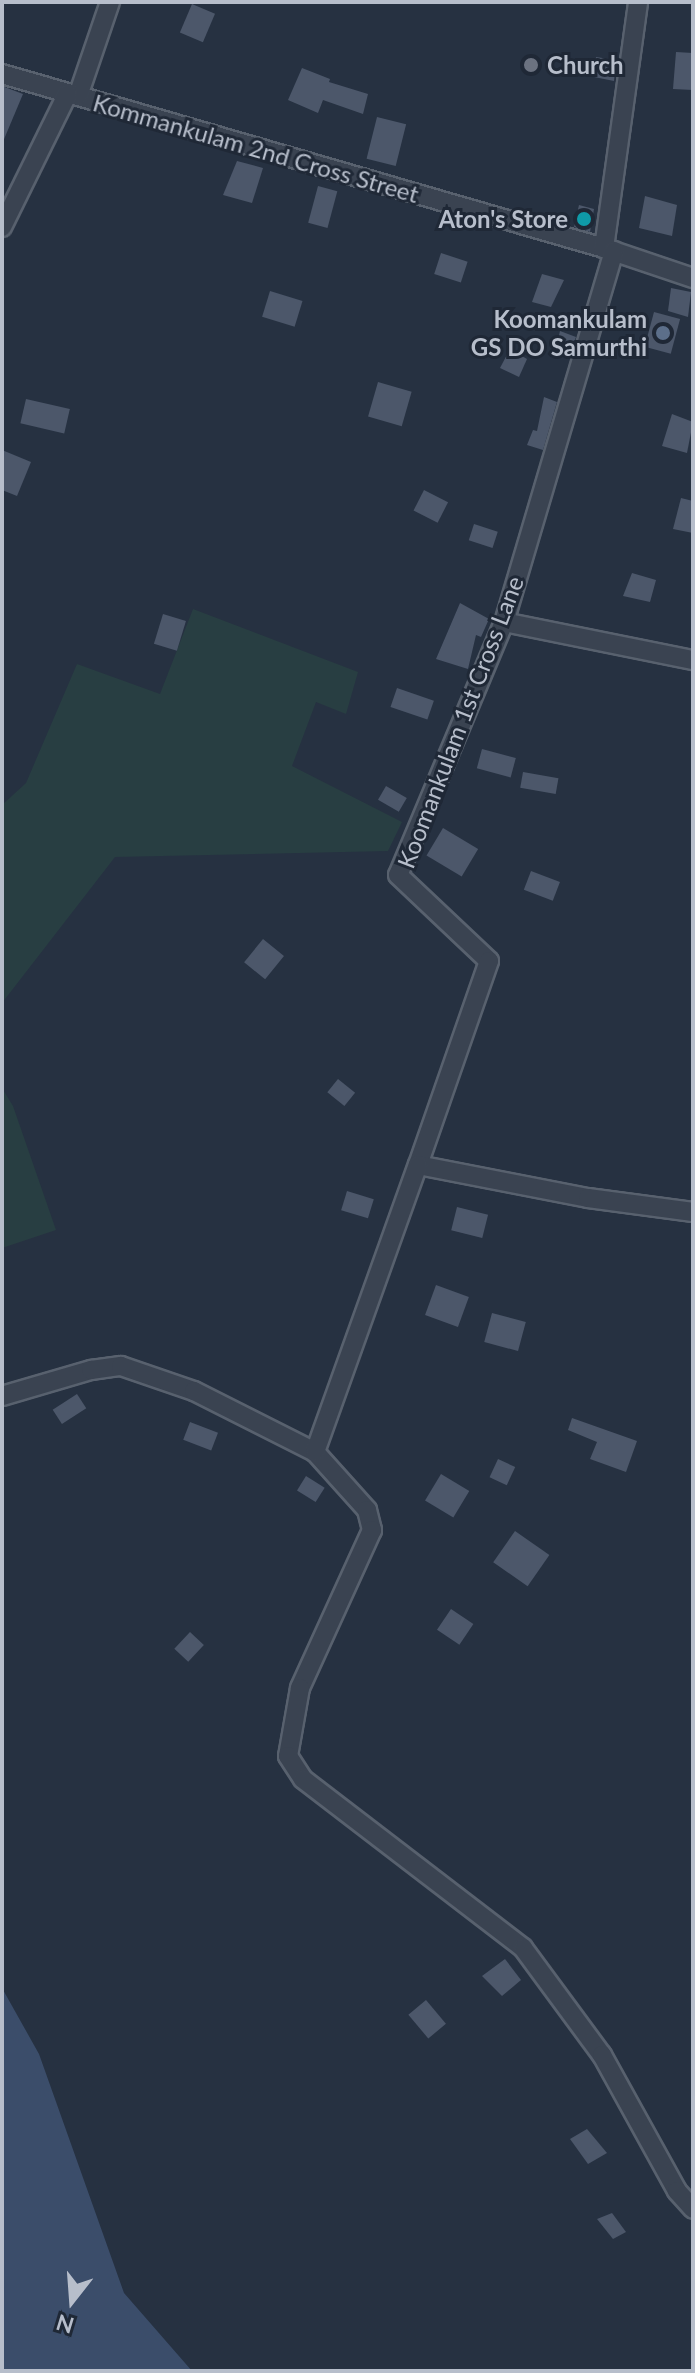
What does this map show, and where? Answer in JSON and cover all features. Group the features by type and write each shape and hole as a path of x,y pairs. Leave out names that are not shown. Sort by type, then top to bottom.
{"street":[{"path":"2,227 73,95 110,2"},
{"name":"Koomankulam 1st Cross Lane","path":"418,1165 489,961 398,875 504,622 609,249 638,2"},
{"name":"Kommankulam 2nd Cross Street","path":"2,74 609,249 693,278"},
{"path":"504,622 693,660"},
{"path":"315,1452 418,1165 588,1198 693,1212"},
{"path":"2,1396 91,1370 121,1366 194,1391 315,1452 367,1510 372,1530 300,1688 288,1756 303,1779 523,1948 602,2055 677,2191 693,2209"}],"green space":[{"path":"193,609 358,672 346,714 316,702 292,766 402,822 388,851 115,857 2,1003 2,805 26,783 77,664 160,694"},
{"path":"2,1088 13,1106 56,1230 2,1248"}],"water":[{"path":"2,1988 39,2054 124,2293 192,2371 2,2371"}],"building":[{"path":"192,4 215,14 203,42 180,33"},
{"path":"676,52 693,53 693,90 673,89"},
{"path":"596,57 616,60 614,81 594,77"},
{"path":"302,68 330,79 329,82 368,94 363,114 323,100 318,113 288,100"},
{"path":"2,86 23,94 2,144"},
{"path":"377,117 406,124 396,166 367,159"},
{"path":"237,161 263,168 252,203 223,195"},
{"path":"318,186 337,191 327,228 308,223"},
{"path":"645,196 677,205 672,236 639,228"},
{"name":"Aton's Store","path":"579,205 594,209 590,232 574,227"},
{"path":"441,253 468,262 461,283 434,274"},
{"path":"542,274 564,280 551,307 532,302"},
{"path":"671,288 691,292 688,317 668,311"},
{"path":"270,291 303,301 295,327 262,317"},
{"name":"Koomankulam GS DO Samurthi","path":"654,312 680,319 671,354 645,347"},
{"path":"560,331 576,337 569,357 555,352"},
{"path":"510,349 527,359 519,377 500,368"},
{"path":"378,382 412,392 402,426 368,417"},
{"path":"544,397 557,402 543,450 527,445 533,430 537,431"},
{"path":"26,399 70,409 64,433 20,423"},
{"path":"672,414 693,422 687,453 662,446"},
{"path":"2,450 31,462 17,496 2,490"},
{"path":"424,490 448,502 438,523 414,510"},
{"path":"681,498 693,501 693,533 673,529"},
{"path":"474,524 498,532 493,548 469,540"},
{"path":"632,573 656,580 650,602 623,596"},
{"path":"460,603 489,619 481,637 476,635 468,669 436,659"},
{"path":"163,614 186,621 177,651 154,644"},
{"path":"397,688 434,701 427,720 390,707"},
{"path":"482,749 516,758 511,777 477,768"},
{"path":"523,772 558,778 556,794 520,788"},
{"path":"386,786 407,798 399,812 378,800"},
{"path":"443,828 478,849 462,877 427,855"},
{"path":"531,871 560,882 553,901 524,890"},
{"path":"263,939 284,956 265,979 244,962"},
{"path":"338,1079 355,1093 344,1106 327,1092"},
{"path":"347,1191 374,1199 368,1218 341,1210"},
{"path":"457,1207 488,1215 482,1238 451,1230"},
{"path":"436,1285 469,1297 458,1327 425,1315"},
{"path":"492,1313 526,1322 518,1351 484,1342"},
{"path":"77,1394 86,1408 62,1424 53,1410"},
{"path":"572,1418 637,1441 626,1472 590,1459 597,1442 568,1430"},
{"path":"190,1422 218,1433 211,1450 183,1440"},
{"path":"498,1459 515,1467 507,1485 490,1477"},
{"path":"441,1474 469,1491 453,1518 425,1501"},
{"path":"306,1476 325,1488 316,1502 297,1490"},
{"path":"515,1531 549,1555 528,1586 493,1562"},
{"path":"451,1609 473,1624 459,1645 437,1630"},
{"path":"190,1632 204,1645 188,1662 174,1649"},
{"path":"505,1959 521,1980 502,1996 482,1976"},
{"path":"426,2000 446,2024 428,2039 408,2015"},
{"path":"587,2129 607,2153 588,2164 570,2139"},
{"path":"612,2213 626,2232 613,2239 597,2219"}],"place":[{"name":"Church","path":"531,65"},
{"name":"Aton's Store","path":"584,219"},
{"name":"Koomankulam GS DO Samurthi","path":"663,333"}]}
